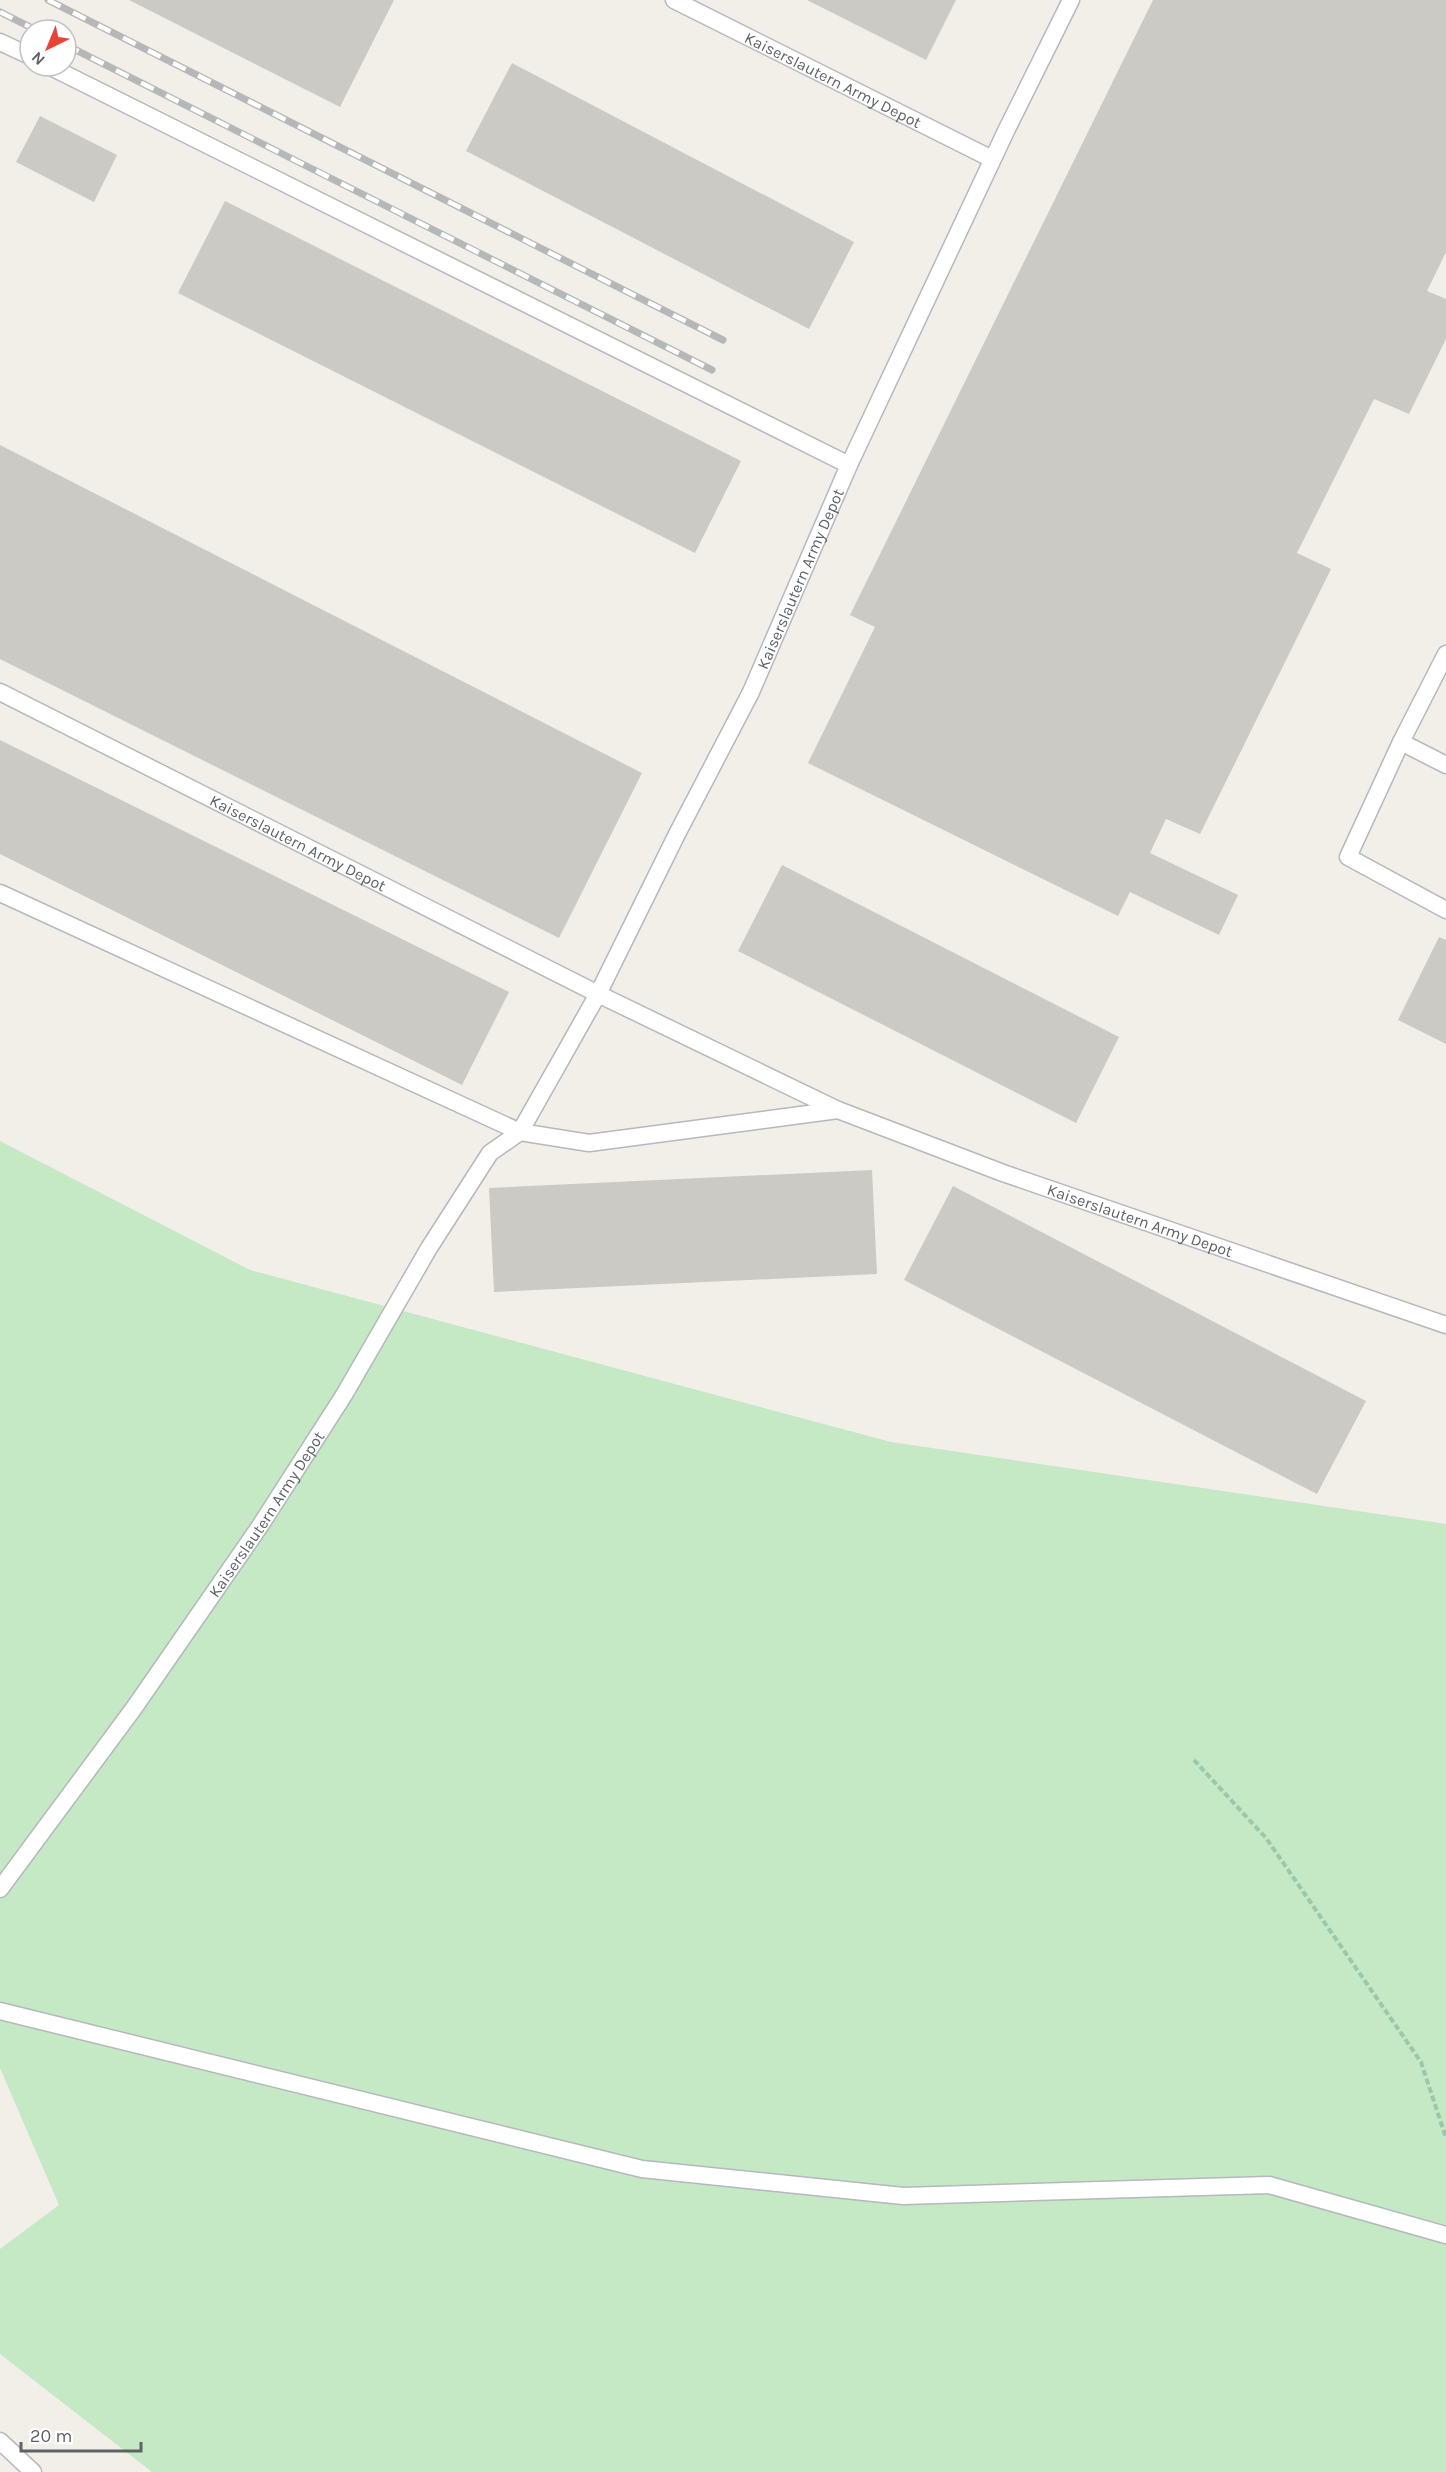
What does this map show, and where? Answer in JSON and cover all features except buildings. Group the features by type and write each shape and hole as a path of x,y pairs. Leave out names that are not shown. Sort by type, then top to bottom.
{"lane":[{"name":"Kaiserslautern Army Depot","path":"674,0 992,159"},
{"name":"Kaiserslautern Army Depot","path":"0,1889 134,1708 260,1526 344,1395 429,1248 490,1153 520,1132 598,994 677,834 751,692 849,465 992,159 1071,0"},
{"path":"0,42 18,51"},
{"path":"73,78 849,465"},
{"path":"1446,654 1401,742 1348,857 1446,910"},
{"name":"Kaiserslautern Army Depot","path":"0,692 598,994 838,1110 1003,1173 1446,1325"},
{"path":"1401,742 1446,765"},
{"name":"Kaiserslautern Army Depot","path":"0,893 520,1132 589,1143 838,1110"},
{"path":"0,2012 642,2169 903,2196 1269,2185 1446,2235"},
{"path":"0,2441 33,2472"}],"path":[{"path":"1194,1760 1266,1838 1421,2062 1446,2138"}],"green space":[{"path":"0,1141 250,1270 891,1442 1446,1524 1446,2472 152,2472 0,2354 0,2249 59,2205 0,2068"}],"railway":[{"path":"48,0 723,340"},
{"path":"0,12 18,21"},
{"path":"78,51 712,370"}]}
